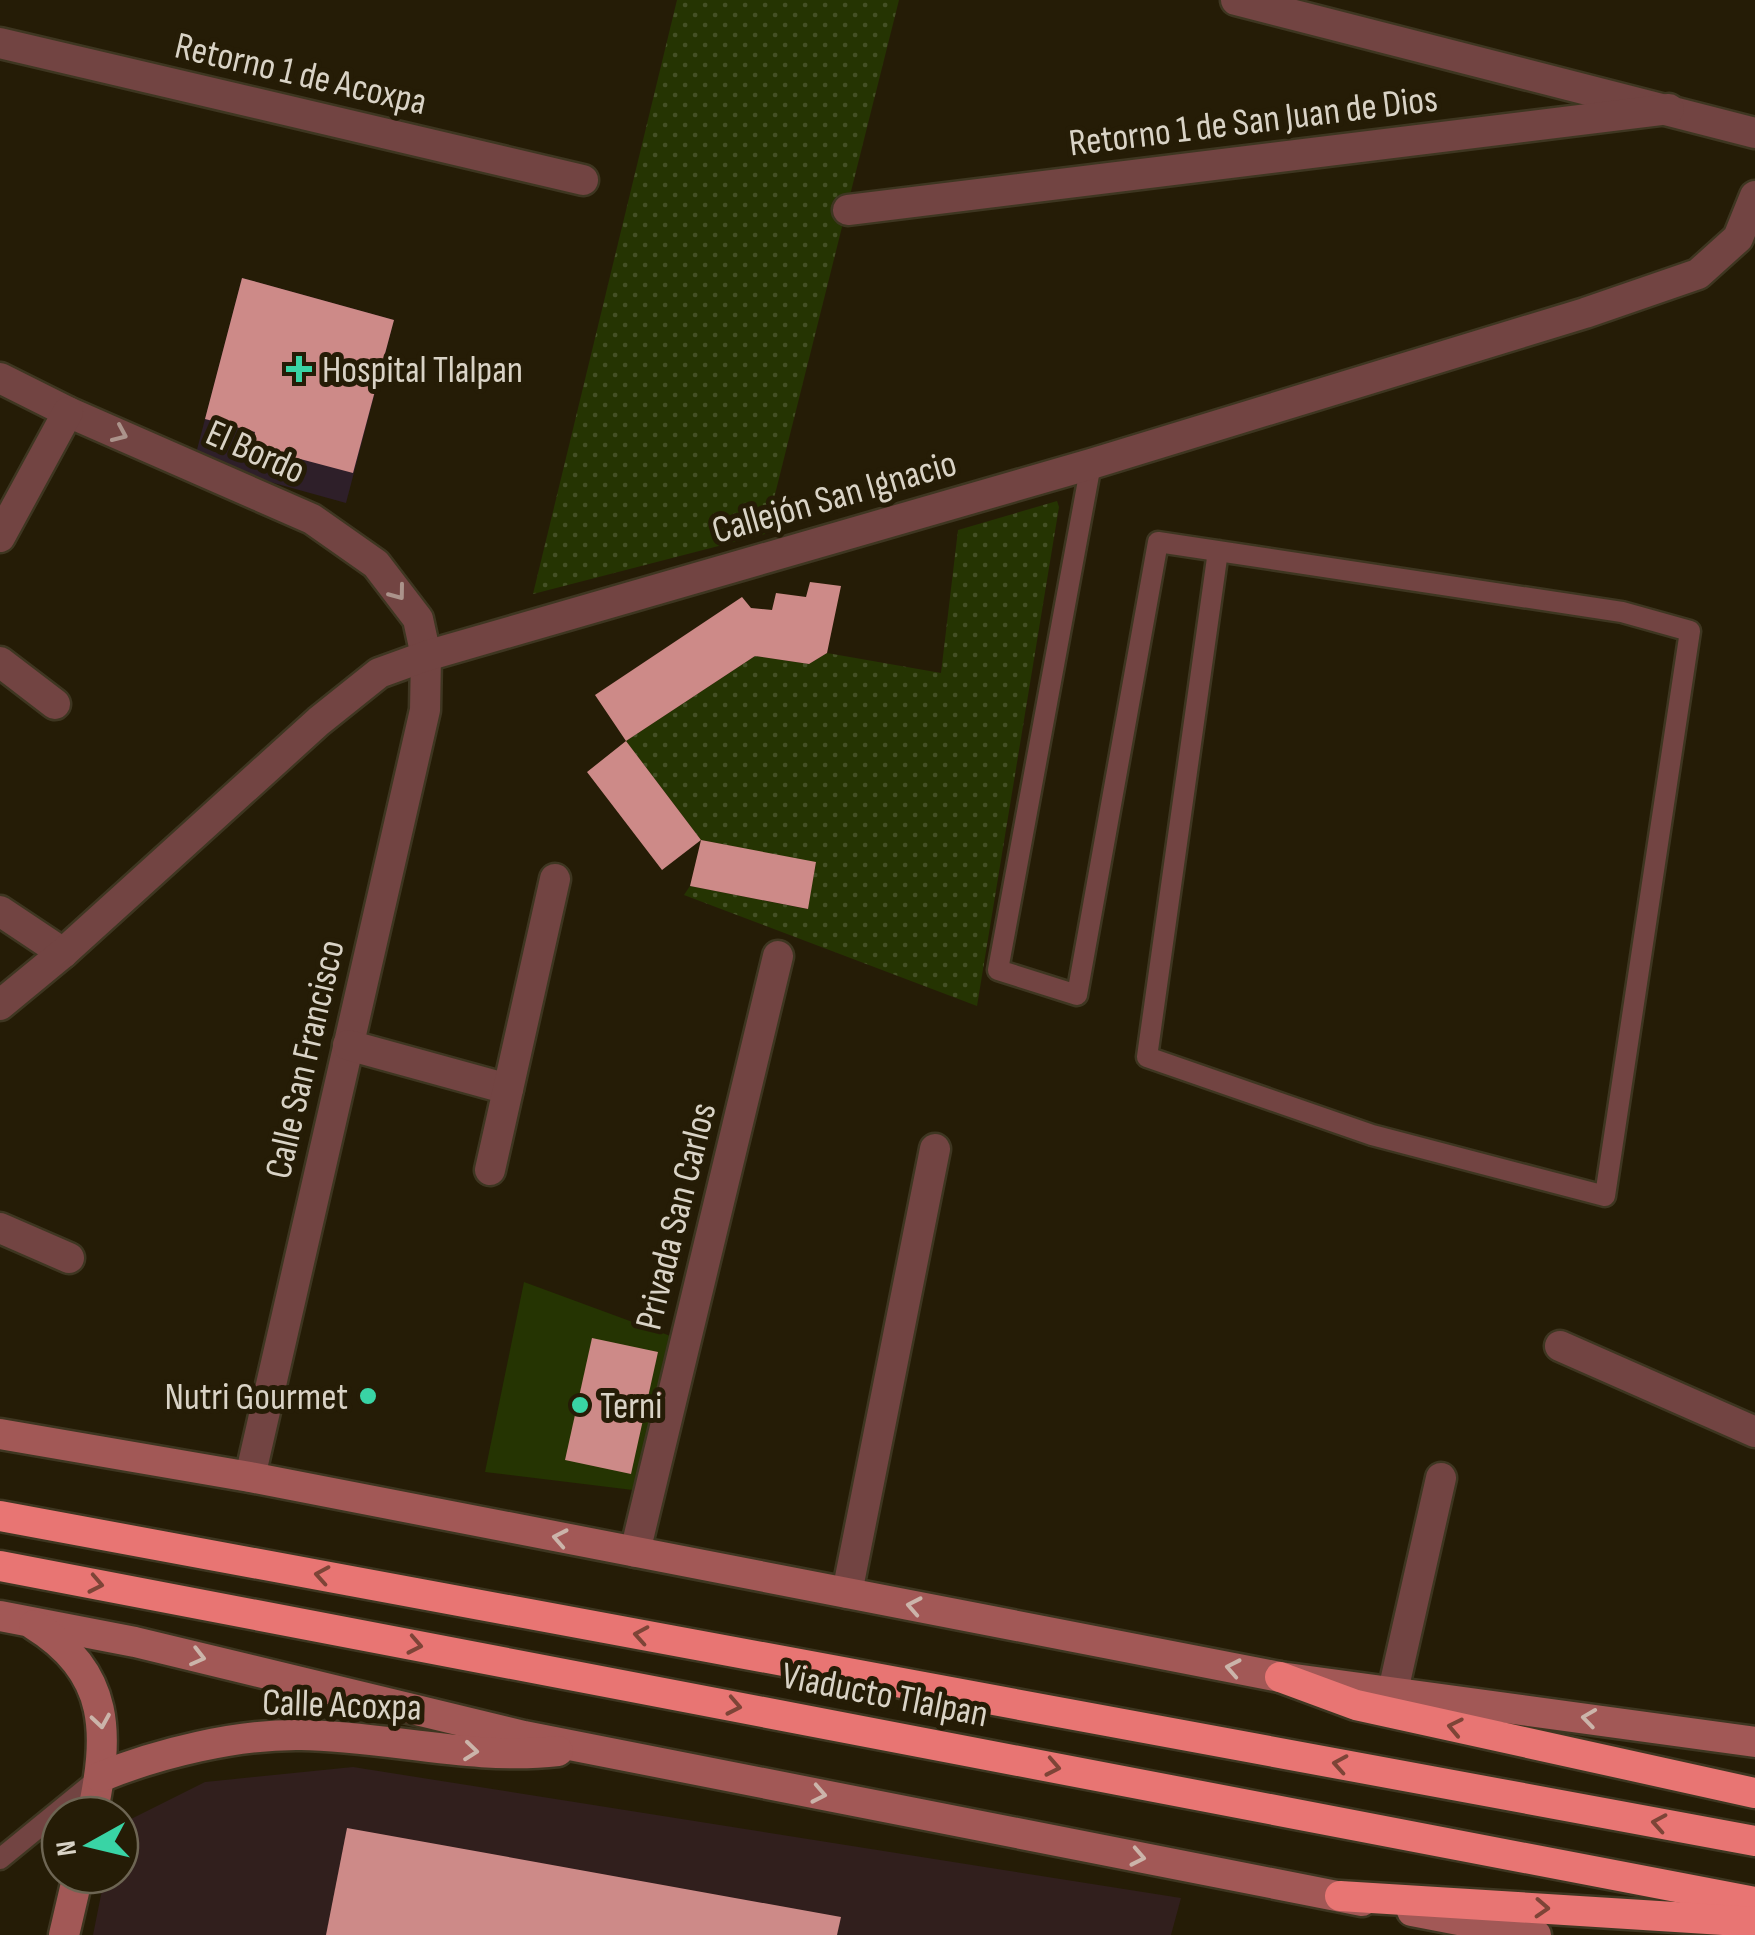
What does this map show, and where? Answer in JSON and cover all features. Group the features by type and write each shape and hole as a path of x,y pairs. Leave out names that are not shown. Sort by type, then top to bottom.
{"highway":[{"name":"Viaducto Tlalpan","path":"0,1516 1755,1840"},
{"name":"Viaducto Tlalpan","path":"0,1566 1755,1902"},
{"path":"1280,1677 1356,1705 1755,1793"},
{"path":"1340,1896 1755,1922"}],"main road":[{"path":"6,1437 250,1477 1280,1677 1755,1742"},
{"path":"15,1619 135,1642 586,1748 1536,1935"},
{"path":"15,1619 62,1645 87,1677 103,1726 96,1795"},
{"name":"Calle Acoxpa","path":"100,1777 134,1763 180,1752 298,1735 518,1756 586,1748"},
{"path":"64,1935 73,1895"}],"street":[{"path":"1236,0 1755,134"},
{"name":"Retorno 1 de Acoxpa","path":"0,44 583,180"},
{"name":"Retorno 1 de San Juan de Dios","path":"848,210 1669,110"},
{"name":"Callejón San Ignacio","path":"0,1005 379,672 1090,464 1585,313 1698,274 1738,238 1755,196"},
{"name":"El Bordo","path":"0,378 312,519 376,564 418,619 426,656"},
{"path":"0,537 68,412"},
{"name":"Calle San Francisco","path":"250,1477 423,717 426,656"},
{"path":"0,662 55,704"},
{"path":"490,1170 554,879"},
{"path":"0,910 63,953"},
{"name":"Privada San Carlos","path":"634,1552 778,956"},
{"path":"348,1045 508,1089"},
{"path":"846,1593 935,1149"},
{"path":"0,1228 69,1258"},
{"path":"1560,1346 1755,1432"},
{"path":"1393,1691 1440,1478"}],"lane":[{"path":"1090,464 998,970 1076,995 1158,542 1218,551 1622,612 1690,631 1605,1196 1372,1135 1147,1057 1218,551"},
{"path":"0,1859 100,1777"}],"shaded area":[{"name":"Hospital Tlalpan","path":"242,278 394,320 346,503 194,461"},
{"path":"353,1767 1181,1898 1171,1935 93,1935 101,1895 140,1895 140,1814 205,1782"}],"green space":[{"path":"677,0 899,0 765,534 533,594"},
{"path":"1057,501 977,1006 684,895 690,886 807,909 816,863 701,840 626,741 755,656 809,664 827,653 941,673 958,530"},
{"name":"Terni","path":"524,1282 676,1338 641,1491 485,1472"}],"building":[{"name":"Hospital Tlalpan","path":"242,278 394,320 353,473 251,446 255,432 205,419"},
{"path":"810,582 841,586 827,653 809,664 755,656 626,741 595,695 742,597 751,608 772,610 776,593 806,597"},
{"path":"626,741 701,840 662,870 587,772"},
{"path":"701,840 816,862 808,909 690,886"},
{"path":"592,1338 658,1352 631,1474 565,1460"},
{"path":"347,1828 841,1917 837,1935 326,1935"}],"place":[{"name":"Hospital Tlalpan","path":"299,369"},
{"name":"Nutri Gourmet","path":"368,1396"},
{"name":"Terni","path":"580,1405"}]}
